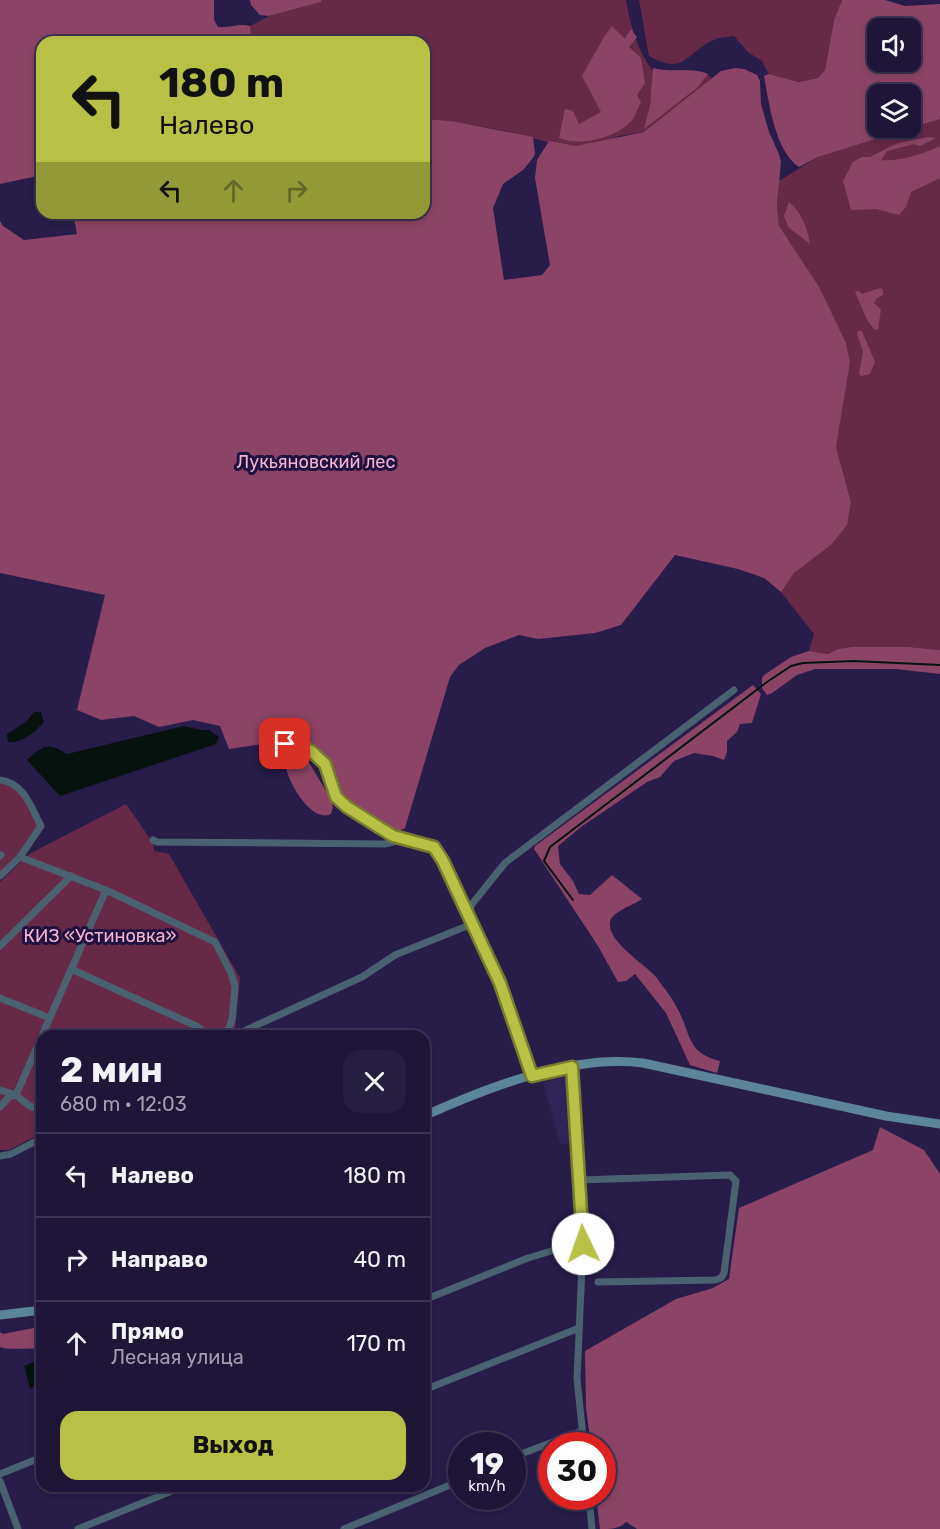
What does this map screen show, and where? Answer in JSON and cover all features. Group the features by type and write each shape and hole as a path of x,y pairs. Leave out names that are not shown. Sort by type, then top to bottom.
{"main road":[{"path":"430,1114 532,1076 572,1067 623,1060 874,1114 940,1124"},
{"path":"0,1315 36,1311"}],"street":[{"path":"468,915 472,904 505,863 734,690"},
{"path":"270,743 299,745 311,751 325,764 336,797 347,807 393,836 434,847 500,983 532,1076"},
{"path":"0,780 7,781 24,792 41,826 20,857 0,876"},
{"path":"153,840 157,842 385,844 404,839"},
{"path":"20,857 106,890 215,942 231,973 235,987 232,1020 227,1030"},
{"path":"0,946 71,876"},
{"path":"45,1030 106,890"},
{"path":"246,1030 363,977 395,955 472,924"},
{"path":"71,969 202,1030"},
{"path":"0,998 50,1018"},
{"path":"16,1095 36,1050"},
{"path":"526,1452 582,1431 577,1378 583,1244 572,1067"},
{"path":"0,1090 16,1095 36,1108"},
{"path":"0,1107 9,1097 16,1095"},
{"path":"0,1156 11,1154 36,1141"},
{"path":"580,1179 730,1175 736,1181 724,1273 721,1278 715,1280 598,1282"},
{"path":"430,1298 528,1258 575,1244 583,1244"},
{"path":"430,1388 579,1328"},
{"path":"0,1474 36,1459"},
{"path":"0,1481 18,1529"},
{"path":"344,1529 448,1486"},
{"path":"78,1529 169,1492"},
{"path":"590,1510 592,1529"}],"shaded area":[{"path":"34,712 41,712 44,722 23,739 8,742 7,734 26,722"},
{"path":"184,726 209,730 219,737 216,744 60,796 27,760 46,747 55,748 67,754"},
{"path":"567,1077 570,1143 560,1144 543,1082"},
{"path":"36,1361 36,1386 30,1388 24,1366"}],"green space":[{"path":"0,0 214,0 214,20 218,27 250,26 251,36 36,36 36,176 0,184"},
{"path":"250,0 322,0 269,16 260,15 251,5"},
{"path":"322,0 626,0 635,37 653,71 702,74 709,75 711,78 707,84 644,132 619,136 578,150 505,131 430,119 430,36 251,36 250,26 269,16"},
{"path":"639,0 842,0 834,20 825,70 818,78 797,82 769,74 761,60 749,53 734,36 716,39 679,63 661,62 649,56"},
{"path":"842,0 885,0 905,6 940,4 940,119 921,125 921,84 867,84 867,138 879,138 818,157 799,167 784,150 774,126 764,76 769,74 798,82 818,78 825,70 834,20"},
{"path":"612,26 625,39 631,29 637,37 629,47 641,58 645,83 637,95 641,102 635,115 626,126 609,136 577,142 559,138 565,109 573,111 579,124 601,112 582,76"},
{"path":"653,68 708,74 698,87 644,129 650,106"},
{"name":"Лукьяновский лес","path":"744,69 757,75 760,81 761,104 781,162 777,204 779,226 819,287 846,343 850,363 836,447 851,502 847,525 831,545 794,573 781,592 764,578 738,569 675,555 621,625 595,633 538,639 519,635 485,648 459,665 450,677 405,828 393,835 336,797 325,764 299,745 270,743 229,749 220,726 193,720 159,727 134,716 101,720 77,710 105,595 0,573 0,221 3,226 24,240 77,234 74,219 430,219 430,119 452,121 533,137 535,154 533,158 523,170 503,184 493,208 504,280 542,275 550,265 535,178 537,160 549,141 576,146 644,132 721,71"},
{"path":"940,119 940,650 871,647 838,649 828,654 809,651 814,634 781,592 794,573 831,545 851,502 836,447 850,363 779,226 777,204 779,181 818,157 879,138 921,138 921,125"},
{"path":"928,137 936,138 920,146 914,144 887,151 881,160 911,157 940,146 940,178 911,192 906,207 899,215 876,209 851,210 843,181 853,162 862,157 870,157 898,143"},
{"path":"789,202 803,221 810,244 788,227 784,216"},
{"path":"880,288 883,290 883,295 874,303 881,309 878,330 874,329 867,320 855,292 859,291 862,294"},
{"path":"858,331 862,331 875,362 870,374 861,376 859,373 863,352"},
{"path":"909,647 940,650 940,674 896,669 815,669 797,675 767,695 762,688 764,675 791,657 809,651 828,654 838,649"},
{"path":"753,685 761,694 752,723 740,724 737,732 727,741 724,760 694,753 674,761 660,777 647,782 581,827 558,846 560,864 573,881 579,894 590,895 612,875 642,899 611,918 611,930 614,937 656,977 675,1004 695,1047 701,1053 720,1061 717,1073 690,1065 666,1013 635,974 626,981 618,982 598,946 534,849 535,846"},
{"path":"286,752 298,754 308,761 331,799 333,807 331,814 322,815 314,811 297,793 287,770"},
{"path":"0,780 24,792 41,826 0,876"},
{"name":"КИЗ «Устиновка»","path":"126,804 153,843 154,851 169,854 240,978 235,1030 36,1030 36,1136 9,1150 0,1150 0,882 29,854"},
{"path":"880,1127 924,1150 940,1174 940,1529 637,1529 626,1522 611,1529 600,1529 598,1510 616,1510 616,1432 589,1432 586,1408 585,1351 676,1299 713,1288 729,1279 739,1208 873,1150"},
{"path":"36,1328 36,1348 0,1347 0,1332 3,1334"}],"waterway":[{"path":"573,900 544,861 550,847 791,666 803,663 854,661 940,665"}],"route":[{"path":"285,744 299,745 311,751 325,764 336,797 347,807 393,836 434,847 443,861 500,983 510,1018 532,1076 572,1067 583,1244"}]}
